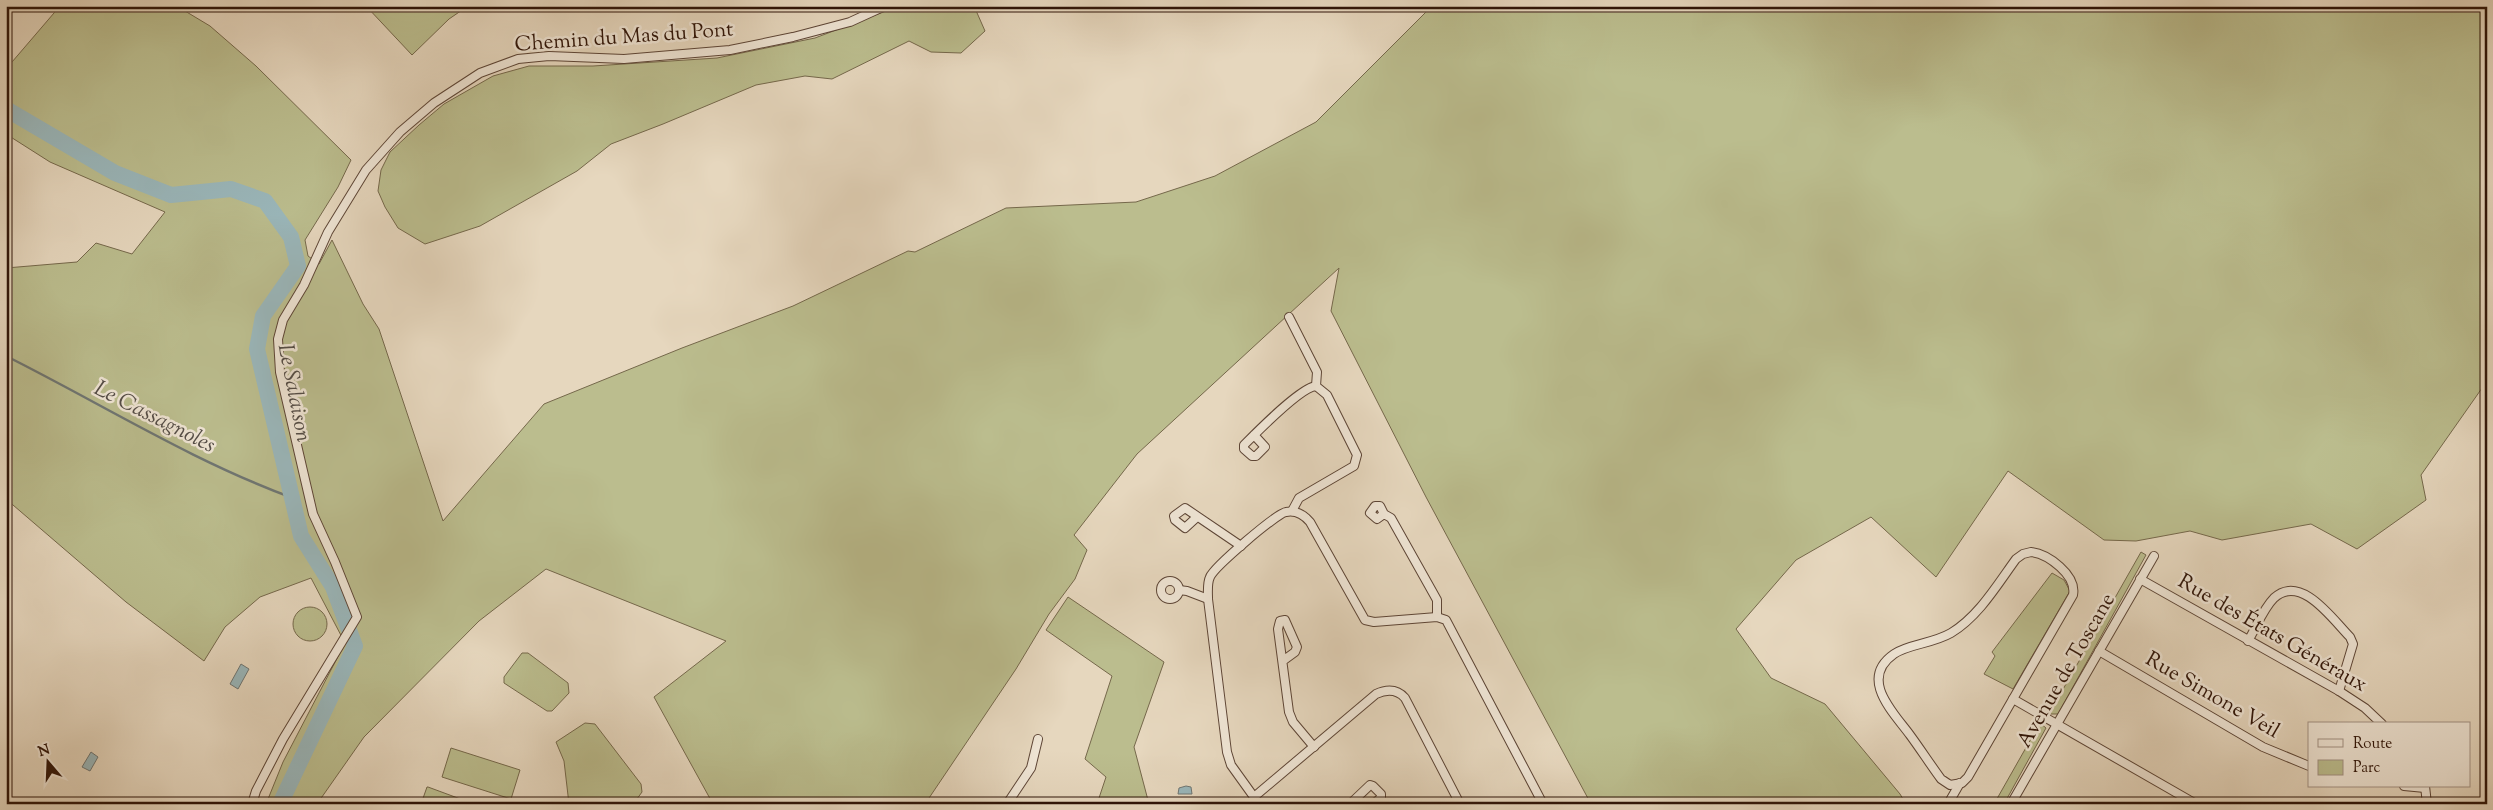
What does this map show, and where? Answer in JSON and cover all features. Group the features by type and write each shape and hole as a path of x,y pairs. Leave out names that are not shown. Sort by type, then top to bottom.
{"street":[{"name":"Chemin du Mas du Pont","path":"252,804 256,790 283,739 357,617 336,562 313,514 280,372 278,339 283,320 304,285 328,232 366,170 400,132 434,103 480,73 518,60 549,56 624,58 730,50 793,38 850,22 885,6"},
{"path":"1289,317 1317,372 1316,386"},
{"path":"1254,435 1305,390 1316,386"},
{"path":"1292,512 1299,498 1349,470 1356,461 1356,450 1327,395 1316,386"},
{"path":"1259,804 1231,765 1227,752 1208,600 1209,577 1241,546 1279,514 1292,512 1301,514 1310,522 1365,620 1374,622 1438,617 1449,624 1543,804"},
{"path":"1384,514 1391,518 1437,600 1438,617"},
{"path":"1196,517 1241,546"},
{"path":"1948,804 1960,784 1968,778 2074,591 2067,574 2035,552 2019,556 1978,610 1959,627 1937,640 1900,650 1887,660 1881,670 1879,688 1885,703 1941,779 1950,785 1960,784"},
{"name":"Avenue de Toscane","path":"2011,804 2154,556"},
{"name":"Rue des États Généraux","path":"2140,579 2339,691 2365,708 2380,722"},
{"path":"1179,590 1187,591 1208,600"},
{"path":"2248,641 2274,598 2290,591 2307,594 2350,637 2353,644 2339,691"},
{"name":"Rue Simone Veil","path":"2099,651 2263,747 2308,766"},
{"path":"1284,660 1291,717 1314,747"},
{"path":"1254,797 1376,694 1392,690 1400,693 1460,804"},
{"path":"2013,699 2196,804"},
{"path":"1007,804 1031,768 1038,740"},
{"path":"1350,804 1370,785 1381,794 1381,798 1374,804"},
{"path":"2425,788 2427,804"}],"green space":[{"path":"60,6 180,8 210,26 256,66 351,160 338,187 305,240 308,256 319,264 332,240 363,304 379,329 443,521 544,404 682,348 793,306 908,251 915,252 1006,208 1136,202 1215,176 1316,122 1432,6 2487,6 2487,381 2421,475 2426,500 2357,549 2311,524 2222,540 2190,531 2136,541 2104,540 2008,471 1936,577 1871,517 1796,560 1736,629 1771,678 1825,704 1900,794 1906,804 1591,804 1426,497 1331,311 1339,268 1137,454 1074,535 1087,550 1075,579 1049,614 1016,669 925,804 713,804 654,697 726,641 546,569 479,621 364,737 317,804 266,804 283,762 345,643 311,578 260,597 225,627 204,661 126,602 6,499 6,268 77,262 96,243 132,254 165,212 50,162 6,134 6,69"},
{"path":"366,6 468,6 449,19 412,55"},
{"path":"899,6 974,6 985,31 961,53 931,52 909,41 832,79 805,76 756,85 611,144 577,171 480,226 425,244 398,228 378,191 381,170 390,152 444,104 493,76 529,66 593,66 717,58 815,38"},
{"path":"2141,552 2146,555 2058,714 2049,714"},
{"path":"2052,573 2064,580 2070,591 2013,689 1984,674 1995,656 1992,652"},
{"path":"1068,597 1164,662 1134,747 1149,804 1097,804 1106,777 1085,759 1112,676 1046,630"},
{"path":"310,607 322,612 327,624 322,636 310,641 298,636 293,624 298,612"},
{"path":"522,653 528,653 568,683 569,693 552,711 547,711 504,683 504,677"},
{"path":"585,723 595,724 641,784 642,792 634,803 569,804 564,761 556,742"},
{"path":"2040,723 2046,728 2004,804 1994,804"},
{"path":"451,748 520,770 511,799 442,777"},
{"path":"428,787 474,804 421,804"}],"water":[{"path":"241,664 249,669 238,689 230,684"},
{"path":"91,752 98,757 90,771 82,767"},
{"path":"1191,787 1192,794 1178,794 1179,788"}],"waterway":[{"name":"Le Salaison","path":"6,109 115,173 171,195 231,189 265,201 291,237 298,266 263,316 257,349 301,536 333,587 355,646 280,804"},
{"name":"Le Cassagnoles","path":"6,356 219,467 293,498"}]}
